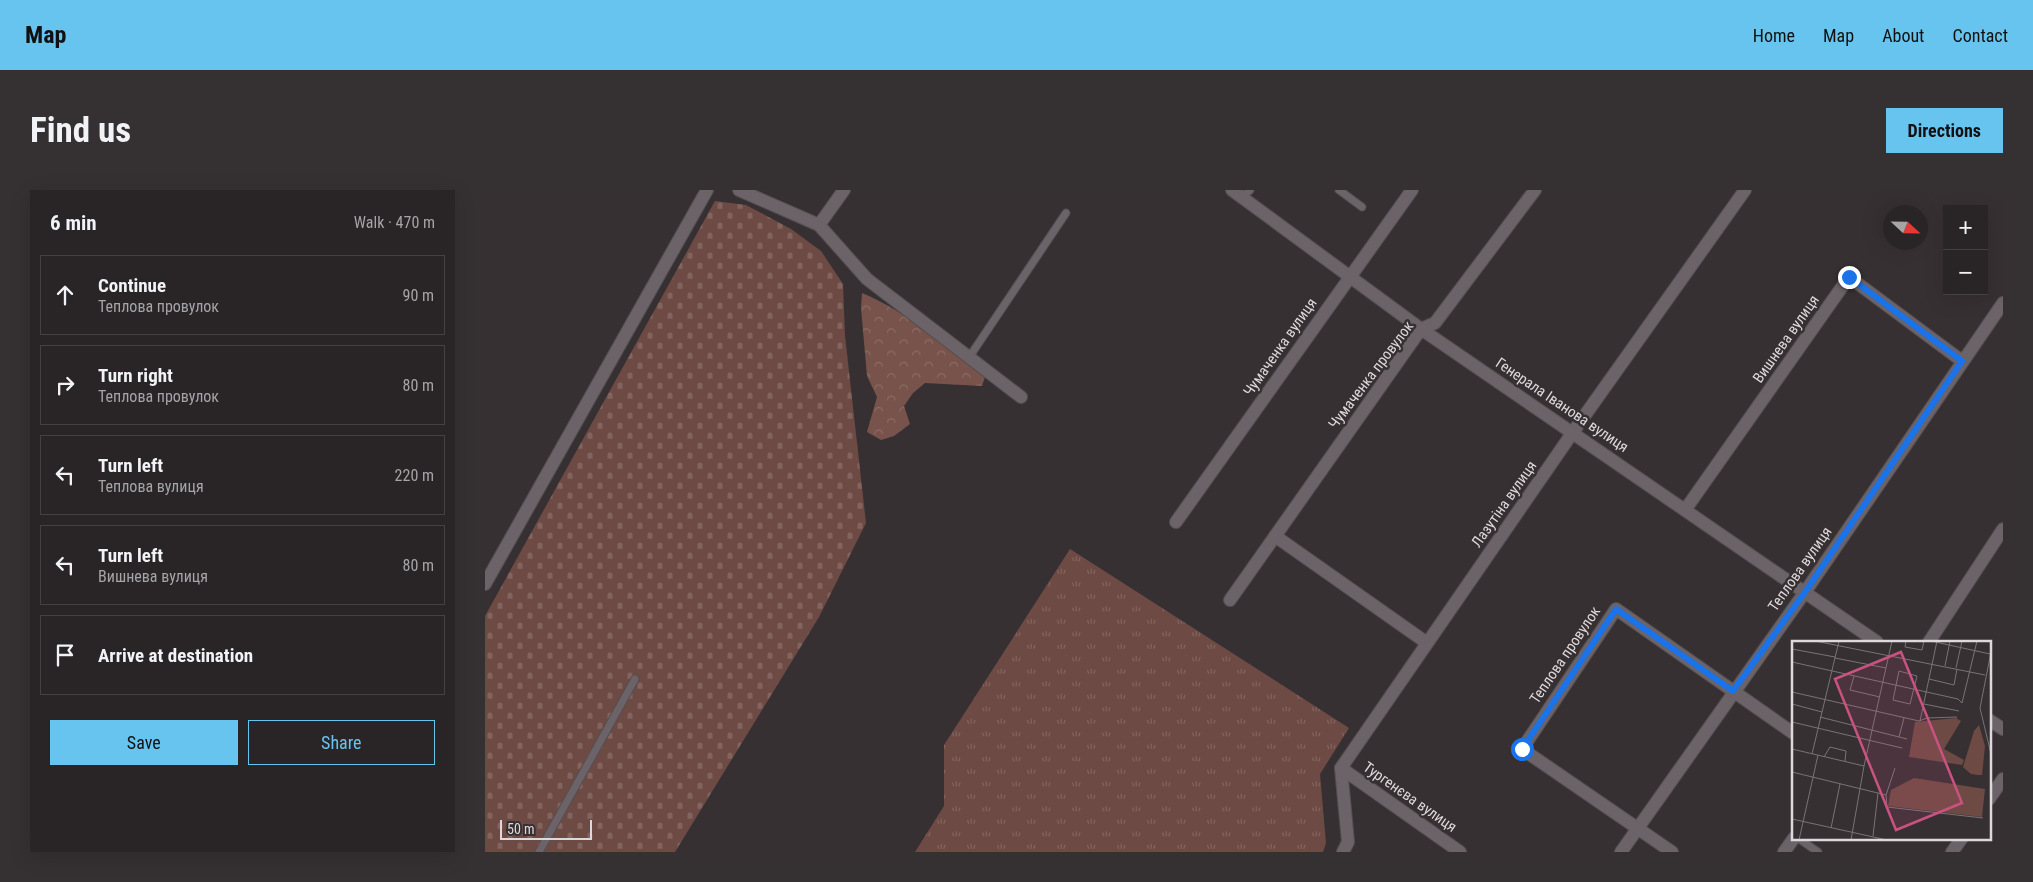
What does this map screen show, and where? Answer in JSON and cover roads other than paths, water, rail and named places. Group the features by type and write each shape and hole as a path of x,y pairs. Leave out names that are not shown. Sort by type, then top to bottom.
{"street":[{"path":"485,584 707,190"},
{"path":"739,190 819,225 867,279 970,356 1021,397"},
{"path":"819,225 844,190"},
{"name":"Чумаченка вулиця","path":"1176,522 1412,190"},
{"name":"Чумаченка провулок","path":"1230,600 1421,329 1435,323 1535,190"},
{"name":"Лазутіна вулиця","path":"1341,768 1573,432 1745,190"},
{"name":"Генерала Іванова вулиця","path":"1242,192 1350,277 1421,329 1876,641"},
{"name":"Вишнева вулиця","path":"1685,510 1849,277 1962,361"},
{"name":"Теплова вулиця","path":"1621,852 1733,691 1805,592 2003,303"},
{"path":"1930,641 2003,529"},
{"path":"1275,536 1427,643"},
{"name":"Теплова провулок","path":"1672,852 1522,749 1616,609 1792,732"},
{"path":"1991,721 2003,729"},
{"path":"1341,768 1348,842 1343,852"},
{"name":"Тургенєва вулиця","path":"1341,768 1460,852"},
{"path":"1991,796 2003,779"},
{"path":"1784,852 1793,840"},
{"path":"1953,852 1961,840"}],"lane":[{"path":"1339,190 1362,207"},
{"path":"970,356 1066,213"},
{"path":"539,852 635,679"},
{"path":"1801,840 1818,852"}]}
